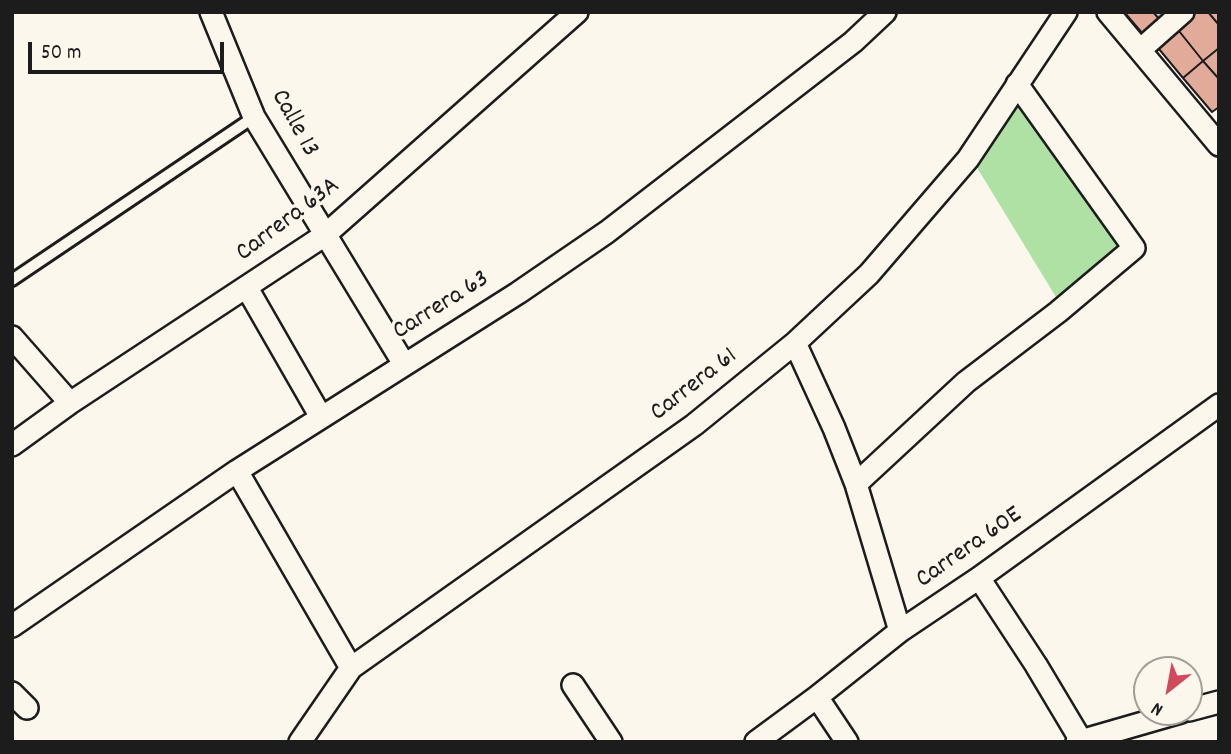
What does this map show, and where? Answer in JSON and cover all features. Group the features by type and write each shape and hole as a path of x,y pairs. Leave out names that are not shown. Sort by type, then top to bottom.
{"street":[{"name":"Carrera 63A","path":"12,445 70,403 325,235 577,12"},
{"name":"Carrera 63","path":"12,626 237,471 518,293 607,232 853,42 884,12"},
{"name":"Carrera 61","path":"300,742 351,668 694,425 795,343 869,274 968,159 1066,12"},
{"path":"1108,12 1214,132"},
{"path":"1140,50 1183,12"},
{"name":"Calle 13","path":"214,13 254,117 404,364"},
{"path":"856,484 967,382 1058,312 1134,248 1017,84"},
{"path":"247,288 321,417"},
{"path":"12,337 70,403"},
{"path":"795,343 856,484 900,631"},
{"name":"Carrera 60E","path":"756,742 900,631 979,578 1219,405"},
{"path":"237,471 351,668"},
{"path":"979,578 1036,665 1080,742 1134,726"},
{"path":"573,685 611,742"},
{"path":"817,697 847,742"}],"lane":[{"path":"12,280 254,117"}],"green space":[{"path":"1019,93 1127,245 1059,302 973,161 1011,117"}],"building":[{"path":"1124,12 1153,12 1160,20 1143,34"},
{"path":"1192,12 1208,12 1219,25 1219,48 1203,61 1175,26"},
{"path":"1208,12 1219,12 1219,25"},
{"path":"1175,26 1203,61 1183,78 1154,43"},
{"path":"1219,48 1219,79 1203,61"},
{"path":"1203,61 1219,79 1219,107 1212,112 1183,78"}]}
